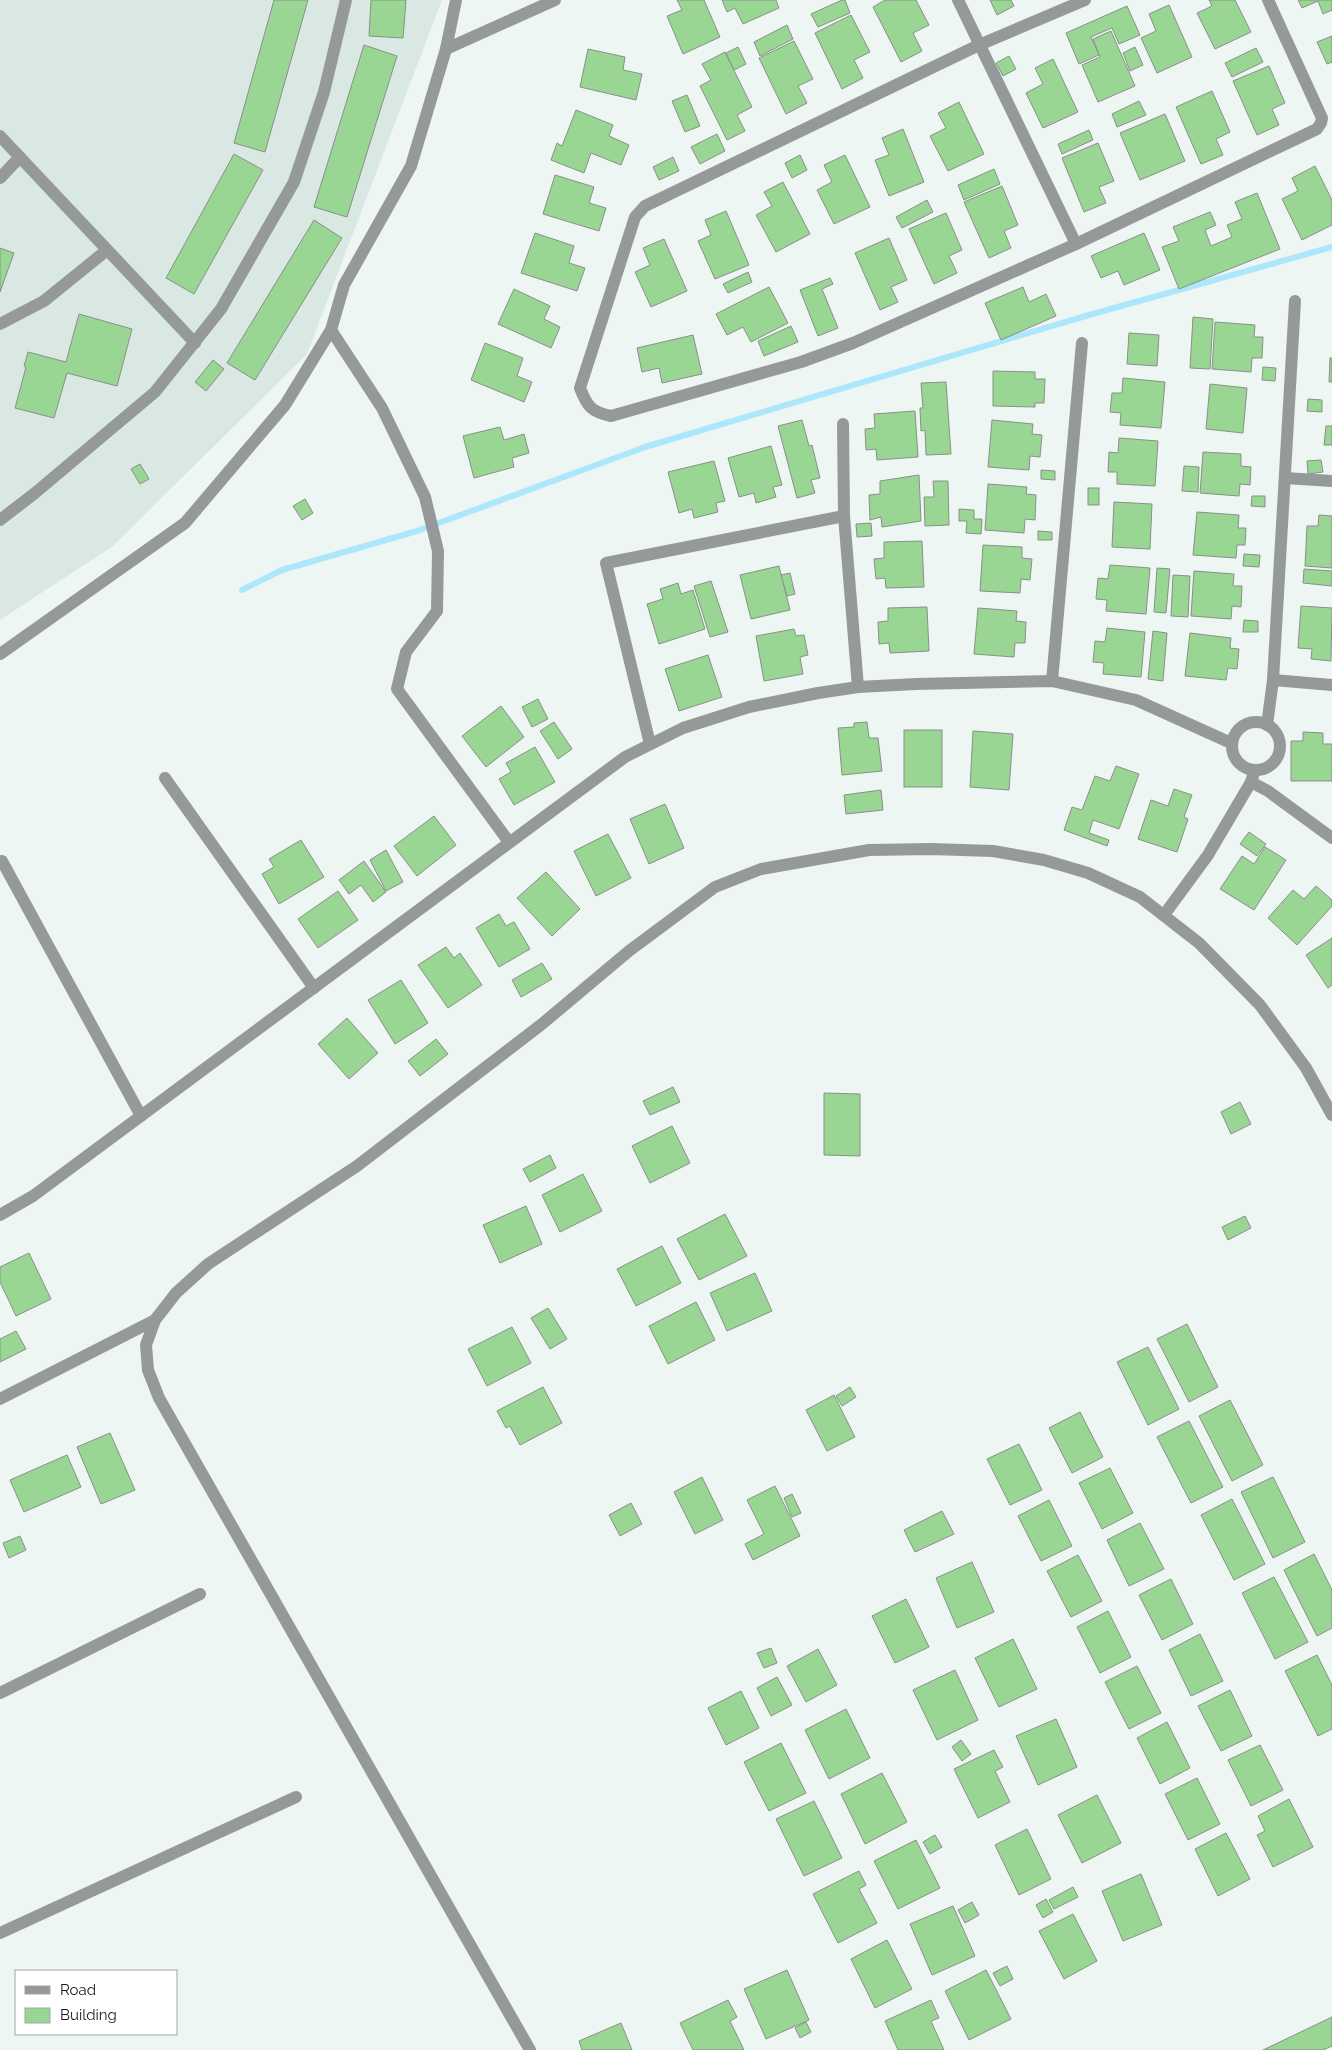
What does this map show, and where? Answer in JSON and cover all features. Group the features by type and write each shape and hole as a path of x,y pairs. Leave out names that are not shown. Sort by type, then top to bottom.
{"street":[{"path":"0,520 35,494 155,392 222,309 294,182 324,92 346,0"},
{"path":"0,654 185,523 285,405 331,330 344,285 412,166 446,49 456,0"},
{"path":"446,49 554,0"},
{"path":"958,0 1076,244"},
{"path":"1085,0 979,45 645,206 635,217 580,388 586,403 597,413 611,416 801,362 854,343 1076,244 1317,129 1322,118 1268,0"},
{"path":"0,136 195,343"},
{"path":"0,178 20,157"},
{"path":"0,324 44,301 107,250"},
{"path":"1267,725 1273,680 1295,301"},
{"path":"331,330 382,408 425,497 438,550 437,612 406,652 397,689 509,842"},
{"path":"1052,681 1082,344"},
{"path":"843,424 844,516 858,687"},
{"path":"1285,478 1332,481"},
{"path":"650,744 606,563 844,516"},
{"path":"1273,680 1332,685"},
{"path":"0,1215 33,1196 625,757 683,728 750,708 818,693 858,687 1052,681 1136,700 1231,743"},
{"path":"1164,915 1208,855 1253,776 1266,769 1278,757 1280,740 1276,732 1267,725 1254,722 1246,724 1239,728 1231,743 1235,760 1253,776 1268,792 1332,838"},
{"path":"165,778 314,988"},
{"path":"530,2050 159,1398 148,1370 146,1345 155,1320 176,1293 208,1264 357,1166 542,1024 629,951 715,888 761,870 869,850 993,851 1044,860 1088,873 1140,897 1198,943 1260,1005 1306,1068 1332,1115"},
{"path":"2,861 141,1116"},
{"path":"0,1399 155,1320"},
{"path":"0,1694 200,1594"},
{"path":"0,1933 296,1797"}],"shaded area":[{"path":"0,0 442,0 307,354 113,546 0,620"}],"building":[{"path":"274,0 308,0 265,152 234,143"},
{"path":"371,0 406,0 403,38 369,36"},
{"path":"677,0 704,0 720,37 683,54 667,16 682,10"},
{"path":"722,0 776,0 779,8 743,24 735,8 727,12"},
{"path":"845,0 850,13 818,27 811,14"},
{"path":"885,0 916,0 929,25 913,33 922,51 901,62 873,7"},
{"path":"990,0 1011,0 1014,6 997,15"},
{"path":"1209,0 1235,0 1251,32 1215,49 1197,13 1212,6"},
{"path":"1298,0 1332,0 1332,10 1323,14 1318,1 1302,8"},
{"path":"1169,5 1192,57 1157,73 1141,38 1156,31 1149,14"},
{"path":"1127,6 1140,35 1119,44 1112,28 1091,37 1099,55 1079,64 1066,33"},
{"path":"851,15 870,52 854,60 863,78 842,89 815,33"},
{"path":"787,25 793,39 760,56 754,42"},
{"path":"1111,31 1135,86 1098,102 1082,65 1100,57 1093,39"},
{"path":"1332,36 1332,62 1327,64 1317,42"},
{"path":"794,41 813,79 798,86 807,103 786,114 759,58"},
{"path":"364,45 397,56 347,217 314,207"},
{"path":"738,47 746,64 734,70 726,53"},
{"path":"1135,47 1143,65 1130,71 1123,53"},
{"path":"1256,48 1263,62 1232,77 1225,63"},
{"path":"588,49 625,57 623,70 642,74 636,100 580,87"},
{"path":"725,52 752,107 737,115 745,131 727,140 700,86 711,80 702,64"},
{"path":"1009,56 1016,69 1003,76 996,63"},
{"path":"1053,59 1078,112 1043,128 1026,93 1043,84 1035,68"},
{"path":"1269,66 1285,103 1272,109 1279,125 1257,135 1233,81"},
{"path":"1212,91 1230,132 1216,139 1223,155 1201,164 1176,107"},
{"path":"687,95 700,126 685,132 672,101"},
{"path":"1139,101 1146,115 1117,127 1112,114"},
{"path":"959,102 984,154 948,171 930,136 946,128 938,113"},
{"path":"576,110 613,125 609,136 629,145 621,165 591,153 584,173 551,160 557,143 562,146"},
{"path":"1165,114 1185,161 1140,180 1120,133"},
{"path":"903,129 924,182 889,196 875,160 889,155 882,138"},
{"path":"1089,130 1093,140 1062,154 1058,144"},
{"path":"717,134 725,151 700,164 691,147"},
{"path":"1098,143 1114,181 1099,187 1106,203 1084,212 1062,158"},
{"path":"234,154 263,170 194,294 166,278"},
{"path":"800,155 807,170 792,178 785,163"},
{"path":"845,155 870,207 834,224 817,190 832,182 824,165"},
{"path":"673,157 679,171 659,180 653,167"},
{"path":"1315,166 1332,200 1332,225 1302,240 1282,199 1298,191 1292,178"},
{"path":"994,169 1000,184 964,200 958,185"},
{"path":"555,175 594,187 589,203 606,208 599,231 543,214"},
{"path":"783,182 810,234 776,252 756,215 772,206 764,192"},
{"path":"1002,186 1018,225 1004,231 1011,248 989,258 964,202"},
{"path":"1257,193 1280,249 1179,289 1162,247 1179,241 1173,227 1210,212 1216,225 1205,230 1211,246 1232,237 1227,225 1242,219 1235,202"},
{"path":"927,200 933,212 902,228 896,217"},
{"path":"726,211 749,265 715,279 698,241 711,235 705,220"},
{"path":"946,213 962,250 949,256 957,273 934,284 909,229"},
{"path":"314,220 342,238 255,380 227,363"},
{"path":"535,233 574,246 569,263 585,268 577,291 521,273"},
{"path":"1144,233 1160,270 1124,285 1118,271 1101,278 1091,256"},
{"path":"889,238 907,280 891,287 898,302 880,310 855,253"},
{"path":"664,239 687,291 651,307 635,272 650,265 643,248"},
{"path":"0,248 14,253 0,292"},
{"path":"748,272 752,282 728,293 723,284"},
{"path":"830,278 833,284 822,289 838,328 818,336 800,290"},
{"path":"769,287 788,323 751,342 743,327 727,335 716,314"},
{"path":"1023,287 1029,302 1046,294 1056,316 1001,340 985,303"},
{"path":"514,289 550,306 544,319 560,327 551,348 498,324"},
{"path":"79,314 132,329 117,386 67,373 54,418 15,408 28,352 66,362"},
{"path":"1193,317 1213,319 1210,369 1190,368"},
{"path":"1215,322 1255,325 1254,337 1263,337 1262,358 1252,358 1251,372 1212,369"},
{"path":"791,326 798,342 764,356 758,341"},
{"path":"1129,333 1159,335 1157,366 1127,364"},
{"path":"693,335 702,374 662,383 659,368 642,372 637,348"},
{"path":"485,343 523,358 517,376 532,382 524,402 471,380"},
{"path":"1330,358 1332,358 1332,382 1329,382"},
{"path":"213,360 224,369 206,391 195,382"},
{"path":"1263,367 1276,368 1275,381 1262,380"},
{"path":"993,371 1035,372 1035,379 1045,379 1044,403 1035,403 1035,407 993,406"},
{"path":"1123,378 1165,382 1161,428 1120,425 1121,413 1110,412 1112,393 1122,393"},
{"path":"946,382 951,454 926,455 925,430 921,431 920,408 923,408 921,383"},
{"path":"1210,384 1247,388 1243,433 1206,429"},
{"path":"1308,399 1322,400 1322,412 1307,411"},
{"path":"915,411 918,457 877,460 876,449 866,450 865,429 875,428 874,414"},
{"path":"802,420 809,446 812,445 820,478 811,480 815,493 797,498 778,426"},
{"path":"992,420 1033,424 1032,434 1042,435 1040,457 1030,456 1029,470 988,467"},
{"path":"1326,426 1332,426 1332,445 1324,445"},
{"path":"500,427 504,440 524,434 529,453 512,458 514,467 474,478 463,436"},
{"path":"1119,438 1158,441 1155,486 1117,484 1117,472 1108,472 1109,452 1118,453"},
{"path":"771,446 782,485 773,487 776,497 756,503 754,493 739,497 728,458"},
{"path":"1203,452 1241,454 1241,466 1251,467 1250,485 1240,484 1239,496 1200,493"},
{"path":"1321,460 1323,472 1308,474 1307,461"},
{"path":"714,461 725,501 716,503 718,512 694,518 692,509 679,513 668,472"},
{"path":"140,464 149,479 140,484 131,469"},
{"path":"1184,466 1199,467 1198,492 1182,491"},
{"path":"1041,470 1055,471 1055,480 1041,479"},
{"path":"919,475 921,521 882,527 881,517 870,520 869,495 880,494 880,481"},
{"path":"933,481 948,481 949,525 925,526 924,497 934,497"},
{"path":"988,484 1027,487 1026,494 1036,495 1035,520 1025,519 1024,533 985,530"},
{"path":"1088,488 1099,488 1099,505 1088,505"},
{"path":"1252,496 1265,496 1265,507 1251,506"},
{"path":"305,499 313,513 302,520 293,506"},
{"path":"1114,502 1152,504 1150,549 1112,547"},
{"path":"959,509 974,510 974,519 982,519 981,534 966,533 967,521 959,521"},
{"path":"1197,512 1239,515 1238,528 1246,528 1245,545 1237,545 1236,558 1193,555"},
{"path":"1319,515 1332,516 1332,568 1305,566 1307,526 1318,526"},
{"path":"871,523 872,536 857,537 856,524"},
{"path":"1038,531 1052,532 1052,540 1038,540"},
{"path":"922,541 924,587 886,588 885,578 876,579 874,559 884,558 884,542"},
{"path":"983,545 1022,547 1022,558 1032,559 1030,580 1021,579 1020,593 980,591"},
{"path":"1244,554 1260,555 1259,567 1243,566"},
{"path":"1110,565 1150,568 1146,614 1106,611 1107,600 1096,599 1098,578 1108,579"},
{"path":"779,566 790,610 751,619 740,575"},
{"path":"1157,568 1170,569 1166,613 1154,612"},
{"path":"1304,569 1332,571 1332,586 1303,583"},
{"path":"1194,571 1234,574 1233,586 1242,586 1241,607 1232,606 1231,619 1191,616"},
{"path":"790,573 795,594 787,596 781,575"},
{"path":"1173,575 1190,576 1188,617 1171,616"},
{"path":"711,581 728,632 710,637 694,586"},
{"path":"678,583 681,594 693,590 705,629 659,644 647,604 663,599 660,589"},
{"path":"1301,606 1332,608 1331,661 1311,659 1312,649 1298,648"},
{"path":"927,607 929,651 890,653 889,643 879,644 878,622 888,621 888,608"},
{"path":"978,608 1017,611 1016,621 1026,622 1025,643 1015,643 1014,657 974,654"},
{"path":"1244,620 1258,621 1258,632 1243,632"},
{"path":"1107,628 1145,632 1141,677 1103,674 1104,663 1093,662 1095,641 1105,642"},
{"path":"794,629 796,636 804,635 808,655 800,657 803,674 764,681 756,636"},
{"path":"1153,631 1167,633 1163,681 1148,679"},
{"path":"1190,633 1231,638 1230,648 1239,649 1237,669 1228,668 1226,680 1185,676"},
{"path":"708,655 722,697 679,711 665,669"},
{"path":"538,699 548,719 532,727 522,707"},
{"path":"501,706 524,737 486,767 462,736"},
{"path":"554,722 572,749 558,759 540,731"},
{"path":"867,722 869,738 878,738 882,771 842,775 838,728 854,727 854,723"},
{"path":"904,730 942,730 942,787 904,787"},
{"path":"973,731 1013,734 1009,790 970,787"},
{"path":"1303,732 1323,733 1323,744 1332,744 1332,781 1291,781 1291,741 1303,741"},
{"path":"535,747 555,782 514,805 499,779 511,772 506,763"},
{"path":"1116,766 1139,774 1119,829 1093,820 1089,833 1109,840 1107,846 1064,830 1072,807 1082,810 1095,776 1110,781"},
{"path":"1174,789 1192,795 1184,817 1188,819 1177,852 1138,839 1151,800 1168,806"},
{"path":"881,790 883,810 846,814 844,795"},
{"path":"665,804 684,848 649,864 630,819"},
{"path":"434,816 456,845 417,876 394,846"},
{"path":"1249,832 1266,844 1257,856 1240,844"},
{"path":"608,834 631,878 596,896 574,851"},
{"path":"301,840 324,877 279,904 262,874 274,867 269,859"},
{"path":"1265,847 1286,860 1254,910 1220,889 1242,856 1254,864"},
{"path":"386,850 403,882 386,891 370,860"},
{"path":"364,861 386,892 373,902 361,885 349,894 339,880"},
{"path":"546,872 580,909 552,936 517,898"},
{"path":"1316,886 1332,900 1332,906 1297,945 1268,918 1293,890 1304,899"},
{"path":"338,891 358,920 318,948 298,919"},
{"path":"499,914 506,926 514,922 530,949 499,967 476,928"},
{"path":"1332,938 1332,985 1328,988 1306,955"},
{"path":"446,947 454,958 460,953 482,985 448,1008 418,965"},
{"path":"542,963 552,979 521,997 512,980"},
{"path":"401,980 428,1023 395,1044 368,1000"},
{"path":"347,1018 378,1053 349,1079 318,1044"},
{"path":"436,1039 448,1054 420,1076 408,1061"},
{"path":"673,1087 680,1102 650,1115 643,1101"},
{"path":"824,1093 860,1094 860,1156 824,1155"},
{"path":"1240,1102 1251,1124 1231,1134 1221,1112"},
{"path":"672,1126 690,1163 650,1183 632,1146"},
{"path":"550,1155 556,1168 530,1182 523,1169"},
{"path":"583,1174 602,1211 560,1232 542,1195"},
{"path":"526,1206 542,1244 500,1263 483,1225"},
{"path":"725,1214 747,1256 699,1280 677,1239"},
{"path":"1245,1216 1251,1228 1228,1240 1222,1227"},
{"path":"662,1246 681,1283 636,1306 617,1269"},
{"path":"29,1253 51,1299 16,1316 0,1282 0,1267"},
{"path":"755,1273 772,1311 727,1331 710,1293"},
{"path":"696,1302 715,1340 668,1364 649,1326"},
{"path":"548,1308 567,1339 550,1349 531,1318"},
{"path":"1187,1324 1218,1387 1189,1402 1157,1339"},
{"path":"512,1327 531,1363 487,1386 468,1349"},
{"path":"16,1331 26,1349 0,1362 0,1339"},
{"path":"1148,1347 1179,1409 1148,1425 1117,1362"},
{"path":"543,1387 562,1423 520,1445 510,1426 506,1428 497,1411"},
{"path":"850,1387 856,1397 842,1406 836,1396"},
{"path":"834,1395 855,1437 827,1451 806,1410"},
{"path":"1230,1400 1263,1465 1232,1481 1199,1416"},
{"path":"1080,1412 1103,1457 1072,1473 1049,1428"},
{"path":"1189,1421 1223,1487 1191,1503 1157,1437"},
{"path":"110,1433 135,1490 101,1504 77,1447"},
{"path":"1019,1444 1042,1490 1010,1505 987,1459"},
{"path":"67,1455 81,1487 24,1512 10,1480"},
{"path":"1110,1468 1133,1513 1102,1529 1079,1483"},
{"path":"702,1477 723,1520 695,1534 674,1492"},
{"path":"1273,1477 1305,1542 1273,1558 1241,1492"},
{"path":"775,1486 800,1536 753,1560 745,1544 764,1534 747,1500"},
{"path":"792,1494 801,1513 792,1517 784,1498"},
{"path":"1232,1499 1265,1564 1234,1580 1201,1515"},
{"path":"1049,1500 1072,1546 1041,1561 1018,1516"},
{"path":"631,1503 642,1524 620,1536 609,1515"},
{"path":"942,1511 954,1534 915,1552 904,1530"},
{"path":"1140,1523 1164,1569 1129,1586 1107,1540"},
{"path":"20,1536 26,1550 9,1558 3,1543"},
{"path":"1314,1554 1332,1590 1332,1628 1317,1636 1284,1570"},
{"path":"1078,1555 1102,1601 1071,1617 1047,1571"},
{"path":"972,1562 994,1612 957,1628 936,1578"},
{"path":"1274,1577 1308,1642 1275,1659 1242,1593"},
{"path":"1171,1579 1193,1624 1162,1640 1139,1595"},
{"path":"906,1599 929,1647 895,1663 872,1616"},
{"path":"1108,1611 1131,1657 1100,1673 1077,1627"},
{"path":"1200,1634 1223,1681 1191,1696 1169,1650"},
{"path":"1013,1639 1037,1689 999,1707 975,1658"},
{"path":"771,1648 777,1663 764,1668 757,1653"},
{"path":"818,1649 837,1685 806,1702 787,1666"},
{"path":"1317,1655 1332,1685 1332,1729 1318,1736 1285,1671"},
{"path":"1137,1666 1161,1713 1129,1729 1105,1682"},
{"path":"955,1670 978,1720 937,1740 913,1690"},
{"path":"777,1677 792,1705 771,1716 757,1688"},
{"path":"1230,1690 1252,1736 1221,1751 1198,1706"},
{"path":"741,1691 759,1728 726,1745 708,1708"},
{"path":"846,1709 870,1758 829,1779 805,1730"},
{"path":"1056,1719 1077,1767 1038,1785 1016,1736"},
{"path":"1167,1722 1190,1768 1160,1784 1137,1738"},
{"path":"961,1740 971,1754 962,1761 952,1747"},
{"path":"781,1743 806,1793 769,1811 744,1762"},
{"path":"1260,1745 1283,1790 1251,1806 1228,1760"},
{"path":"994,1750 1003,1767 995,1771 1010,1802 978,1818 954,1769"},
{"path":"882,1773 907,1822 865,1844 841,1794"},
{"path":"1197,1778 1220,1824 1188,1840 1165,1794"},
{"path":"1097,1795 1121,1843 1082,1863 1058,1815"},
{"path":"1289,1799 1313,1847 1273,1867 1257,1835 1265,1831 1258,1816"},
{"path":"814,1801 842,1858 804,1876 776,1819"},
{"path":"1027,1829 1051,1879 1019,1895 995,1845"},
{"path":"1226,1833 1250,1879 1218,1896 1195,1849"},
{"path":"935,1835 942,1847 930,1854 923,1842"},
{"path":"916,1840 940,1888 898,1909 874,1861"},
{"path":"859,1871 866,1885 859,1889 877,1923 838,1943 813,1894"},
{"path":"1141,1874 1162,1925 1123,1941 1102,1891"},
{"path":"1073,1887 1078,1897 1054,1909 1049,1900"},
{"path":"1046,1899 1053,1912 1043,1918 1036,1905"},
{"path":"972,1902 979,1915 965,1923 958,1910"},
{"path":"953,1906 975,1956 932,1975 910,1924"},
{"path":"1073,1914 1097,1961 1064,1979 1039,1931"},
{"path":"887,1940 912,1989 875,2008 851,1959"},
{"path":"1007,1966 1013,1979 1000,1986 993,1973"},
{"path":"787,1970 809,2020 766,2039 744,1989"},
{"path":"986,1970 1011,2019 969,2040 945,1991"},
{"path":"728,2000 737,2017 730,2021 744,2050 693,2050 680,2023"},
{"path":"931,2000 939,2018 931,2021 944,2050 898,2050 885,2021"},
{"path":"1332,2017 1332,2046 1323,2050 1263,2050"},
{"path":"806,2022 811,2032 800,2038 795,2028"},
{"path":"621,2023 632,2050 582,2050 579,2041"}],"waterway":[{"path":"242,590 282,570 417,531 645,447 1089,315 1332,247"}]}
